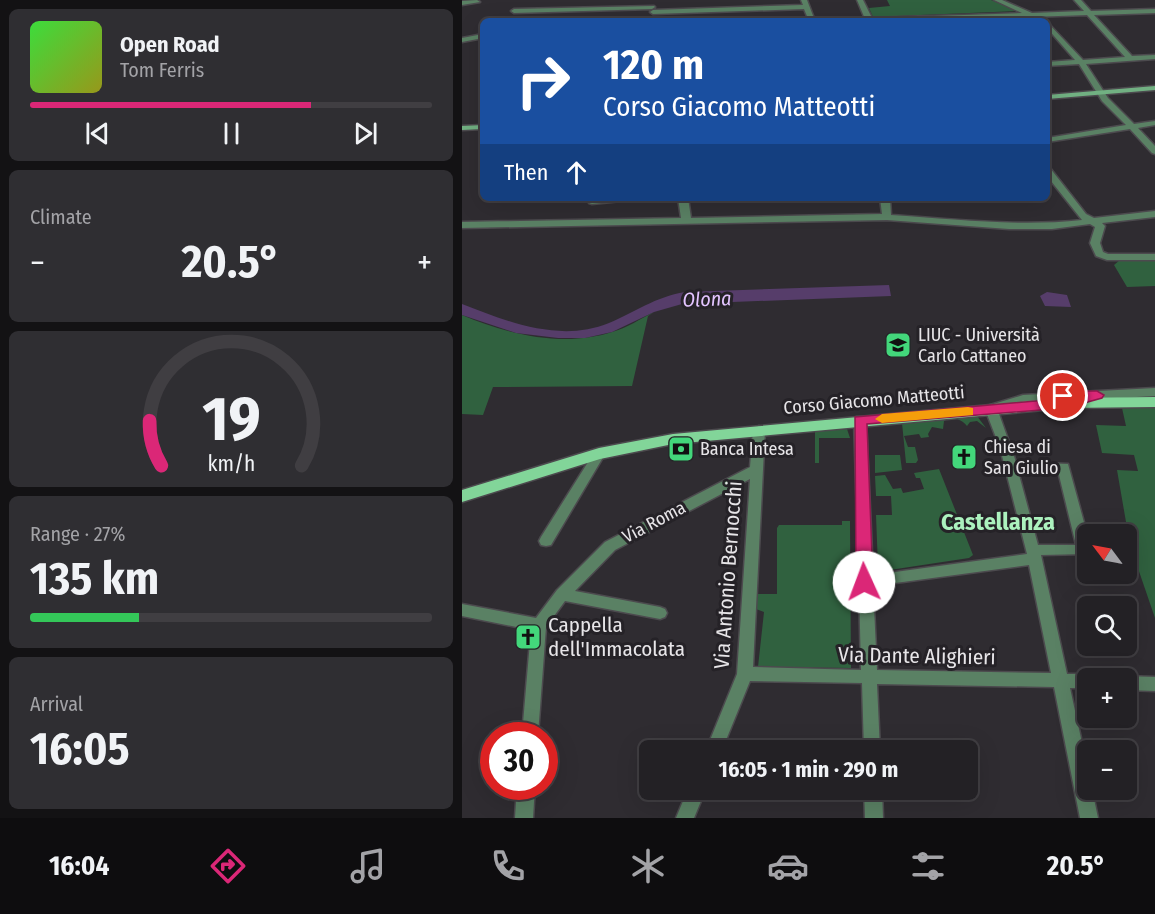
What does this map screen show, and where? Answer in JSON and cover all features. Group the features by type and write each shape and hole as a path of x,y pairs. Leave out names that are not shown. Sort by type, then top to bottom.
{"main road":[{"name":"Corso Giacomo Matteotti","path":"462,496 599,454 673,438 1066,403 1155,402"}],"street":[{"path":"860,0 868,18"},
{"path":"997,0 1038,18"},
{"path":"1080,0 1087,13 1131,59"},
{"path":"462,3 477,3"},
{"path":"514,11 805,3 811,18"},
{"path":"980,18 1155,11"},
{"path":"1050,27 1081,62 1130,127 1155,151"},
{"path":"462,40 480,37"},
{"path":"1050,64 1155,57"},
{"path":"1050,97 1155,88"},
{"path":"1050,140 1155,123"},
{"path":"462,128 480,126"},
{"path":"1050,179 1083,216 1101,228 1095,243 1100,255 1155,257"},
{"path":"683,201 686,219"},
{"path":"885,201 887,217"},
{"path":"462,225 887,217 1009,226 1094,222 1105,218 1155,214"},
{"path":"1089,818 1034,554 1011,466 991,409 1023,399 1155,392"},
{"path":"1066,403 1097,395"},
{"path":"860,420 864,582 872,740"},
{"name":"Via Antonio Bernocchi","path":"718,740 745,674 759,430"},
{"path":"546,541 599,454"},
{"path":"864,582 1034,554 1084,550 1063,467 1011,466"},
{"name":"Via Roma","path":"539,625 562,594 610,546 758,469"},
{"path":"562,594 660,613"},
{"path":"462,610 539,625 531,722"},
{"name":"Via Dante Alighieri","path":"745,674 1077,681"},
{"path":"1137,683 1155,684"},
{"path":"524,818 525,800"},
{"path":"685,818 692,800"},
{"path":"873,800 874,818"}],"green space":[{"path":"887,0 991,0 1020,11 873,17 869,8 890,6"},
{"path":"1120,260 1155,261 1155,286 1127,287 1114,265"},
{"path":"654,312 648,316 632,386 493,387 483,415 462,414 462,315 516,333 555,339 574,339 593,337 618,330"},
{"name":"LIUC - Università Carlo Cattaneo","path":"1122,408 1155,408 1155,618 1137,565 1137,524 1126,524 1117,470 1138,471 1134,455 1102,453 1096,425 1126,426"},
{"path":"977,416 986,428 977,421 970,422 967,426 959,420 951,419 944,421 943,429 932,427 928,434 929,437 921,438 919,434 904,436 908,447 915,447 918,460 916,463 906,463 902,423"},
{"path":"847,429 850,438 819,438 819,463 815,463 815,431"},
{"path":"875,455 900,455 902,470 875,473"},
{"path":"939,469 973,555 969,558 883,571 878,567 876,515 892,515 891,496 876,496 875,476 885,475 893,489 901,488 903,493 924,489 920,478 916,478 914,473"},
{"path":"842,521 850,521 851,668 758,667 764,612 756,609 755,594 777,594 777,528 779,525 842,525"}],"water":[{"name":"Olona","path":"889,285 891,296 682,304 654,312 612,332 585,338 558,338 516,333 462,315 462,304 534,328 572,331 591,329 609,323 655,301 685,292"},
{"path":"1047,292 1067,295 1071,307 1045,306 1040,296"}],"slow traffic":[{"path":"882,419 968,411"}],"place":[{"name":"LIUC - Università Carlo Cattaneo","path":"898,345"},
{"name":"Banca Intesa","path":"681,449"},
{"name":"Chiesa di San Giulio","path":"964,457"},
{"name":"Cappella dell'Immacolata","path":"528,637"}],"district":[{"name":"Castellanza","path":"998,522"}],"route":[{"path":"864,582 860,420 1066,403 1097,395 1063,396"}]}
